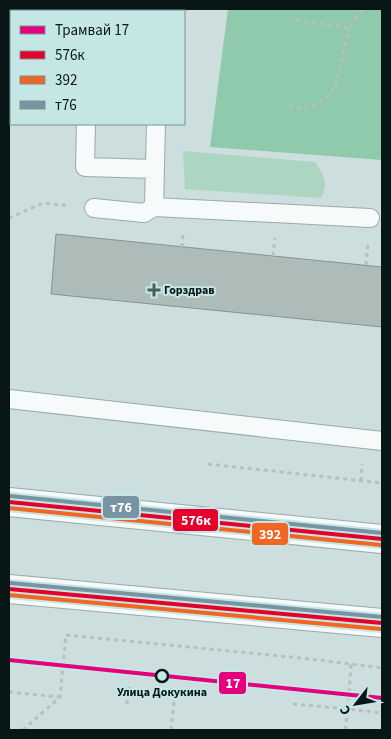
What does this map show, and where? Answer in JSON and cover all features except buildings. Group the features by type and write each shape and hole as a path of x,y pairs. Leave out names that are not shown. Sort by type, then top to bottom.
{"main road":[{"path":"9,502 382,539"},
{"path":"9,589 382,623"}],"lane":[{"path":"86,125 86,168 154,169"},
{"path":"154,206 156,125"},
{"path":"94,208 144,213 154,206 370,218"},
{"path":"9,399 382,441"}],"path":[{"path":"289,106 301,108 315,105 327,97 334,87 349,28 362,9"},
{"path":"296,20 349,28"},
{"path":"9,218 43,203 94,208"},
{"path":"208,464 382,483"},
{"path":"23,730 60,697 66,635 382,668"},
{"path":"345,730 351,664"},
{"path":"127,704 129,687"},
{"path":"9,692 60,697"},
{"path":"171,730 175,692"},
{"path":"293,704 382,712"}],"green space":[{"path":"228,9 382,9 382,160 210,147"},
{"path":"183,151 315,162 321,171 325,188 321,198 185,189"}],"tram line":[{"name":"17","path":"9,660 382,698"}],"transit line":[{"name":"т76","path":"10,496 382,533"},
{"name":"576к","path":"9,502 382,539"},
{"name":"392","path":"9,508 381,545"},
{"name":"т76","path":"10,583 382,617"},
{"name":"576к","path":"9,589 382,623"},
{"name":"392","path":"9,595 381,629"}],"place":[{"name":"Горздрав","path":"154,290"},
{"name":"Улица Докукина","path":"162,676"}]}
